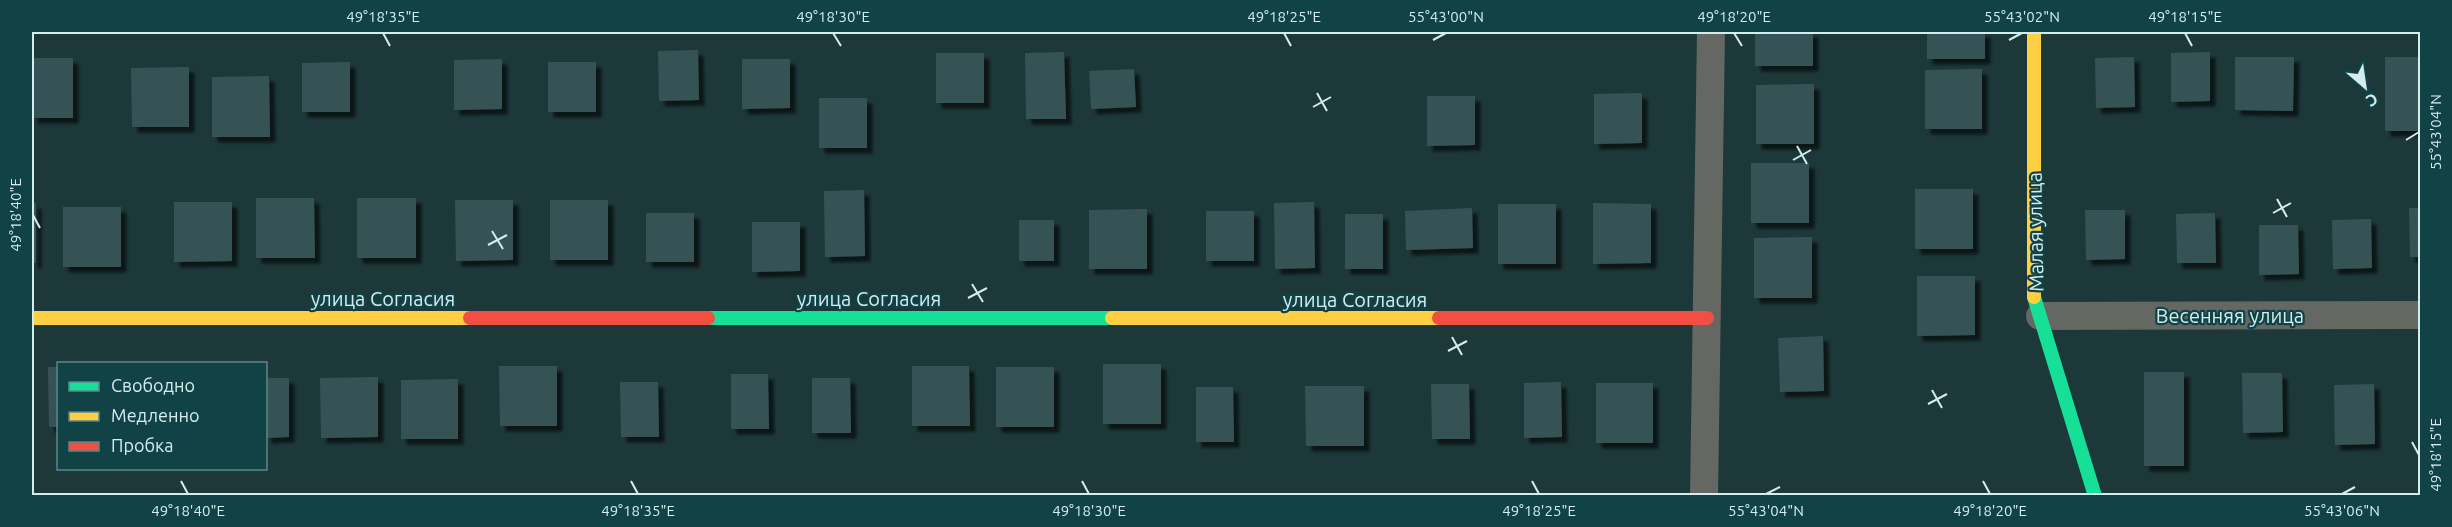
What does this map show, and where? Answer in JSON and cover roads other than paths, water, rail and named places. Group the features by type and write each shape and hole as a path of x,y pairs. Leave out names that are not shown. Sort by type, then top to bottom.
{"street":[{"path":"1704,495 1711,32"},
{"name":"Малая улица","path":"2034,32 2033,293 2095,495"},
{"name":"Весенняя улица","path":"2040,316 2421,315"},
{"name":"улица Согласия","path":"32,318 1707,318"}]}
